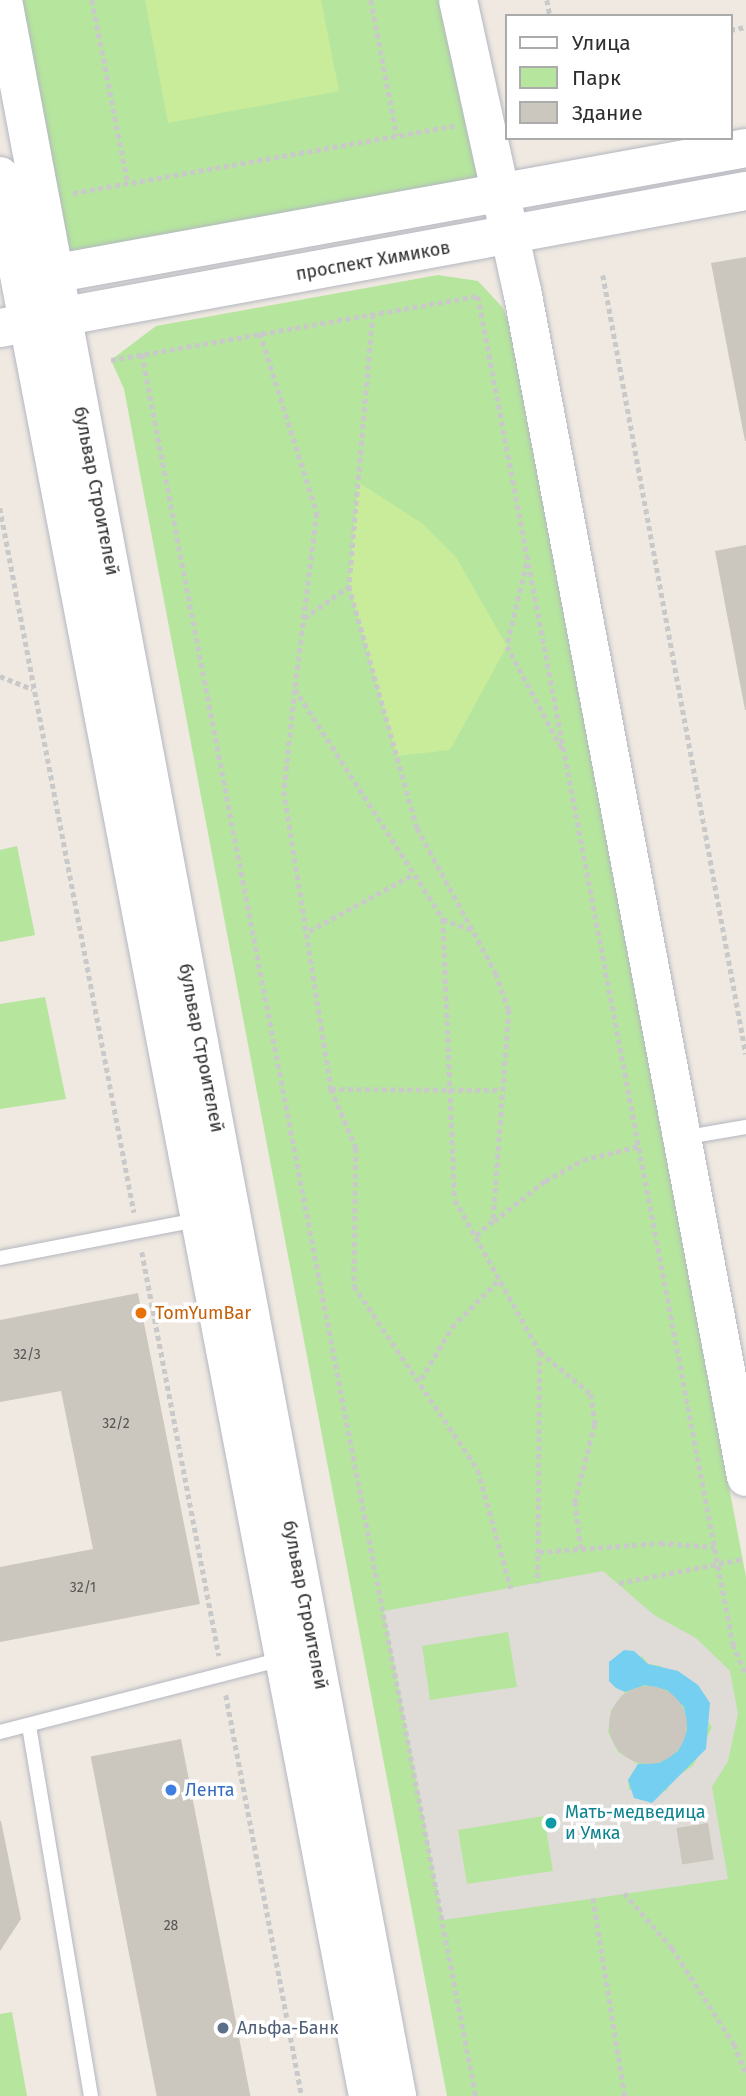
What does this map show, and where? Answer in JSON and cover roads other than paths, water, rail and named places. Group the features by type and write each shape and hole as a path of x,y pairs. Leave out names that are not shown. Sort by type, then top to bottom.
{"main road":[{"name":"бульвар Строителей","path":"3,0 41,199 25,279"},
{"path":"458,0 481,121 502,192 511,236 746,1477"},
{"path":"25,279 746,148"},
{"name":"бульвар Строителей","path":"0,176 25,279 30,323 368,2096"},
{"name":"проспект Химиков","path":"30,323 746,191"},
{"name":"бульвар Строителей","path":"30,323 397,2096"}],"lane":[{"path":"682,1138 746,1127"},
{"path":"0,1258 200,1220"},
{"path":"0,1732 284,1658"},
{"path":"29,1726 91,2096"}],"water":[{"path":"624,1650 634,1651 648,1664 678,1671 698,1685 710,1703 706,1749 652,1803 634,1798 628,1780 638,1764 659,1763 678,1751 687,1730 684,1707 667,1690 645,1685 625,1692 616,1688 609,1681 609,1662"}],"place":[{"name":"TomYumBar","path":"141,1313"},
{"name":"Лента","path":"171,1790"},
{"name":"Мать-медведица и Умка","path":"551,1823"},
{"name":"Альфа-Банк","path":"223,2028"}]}
